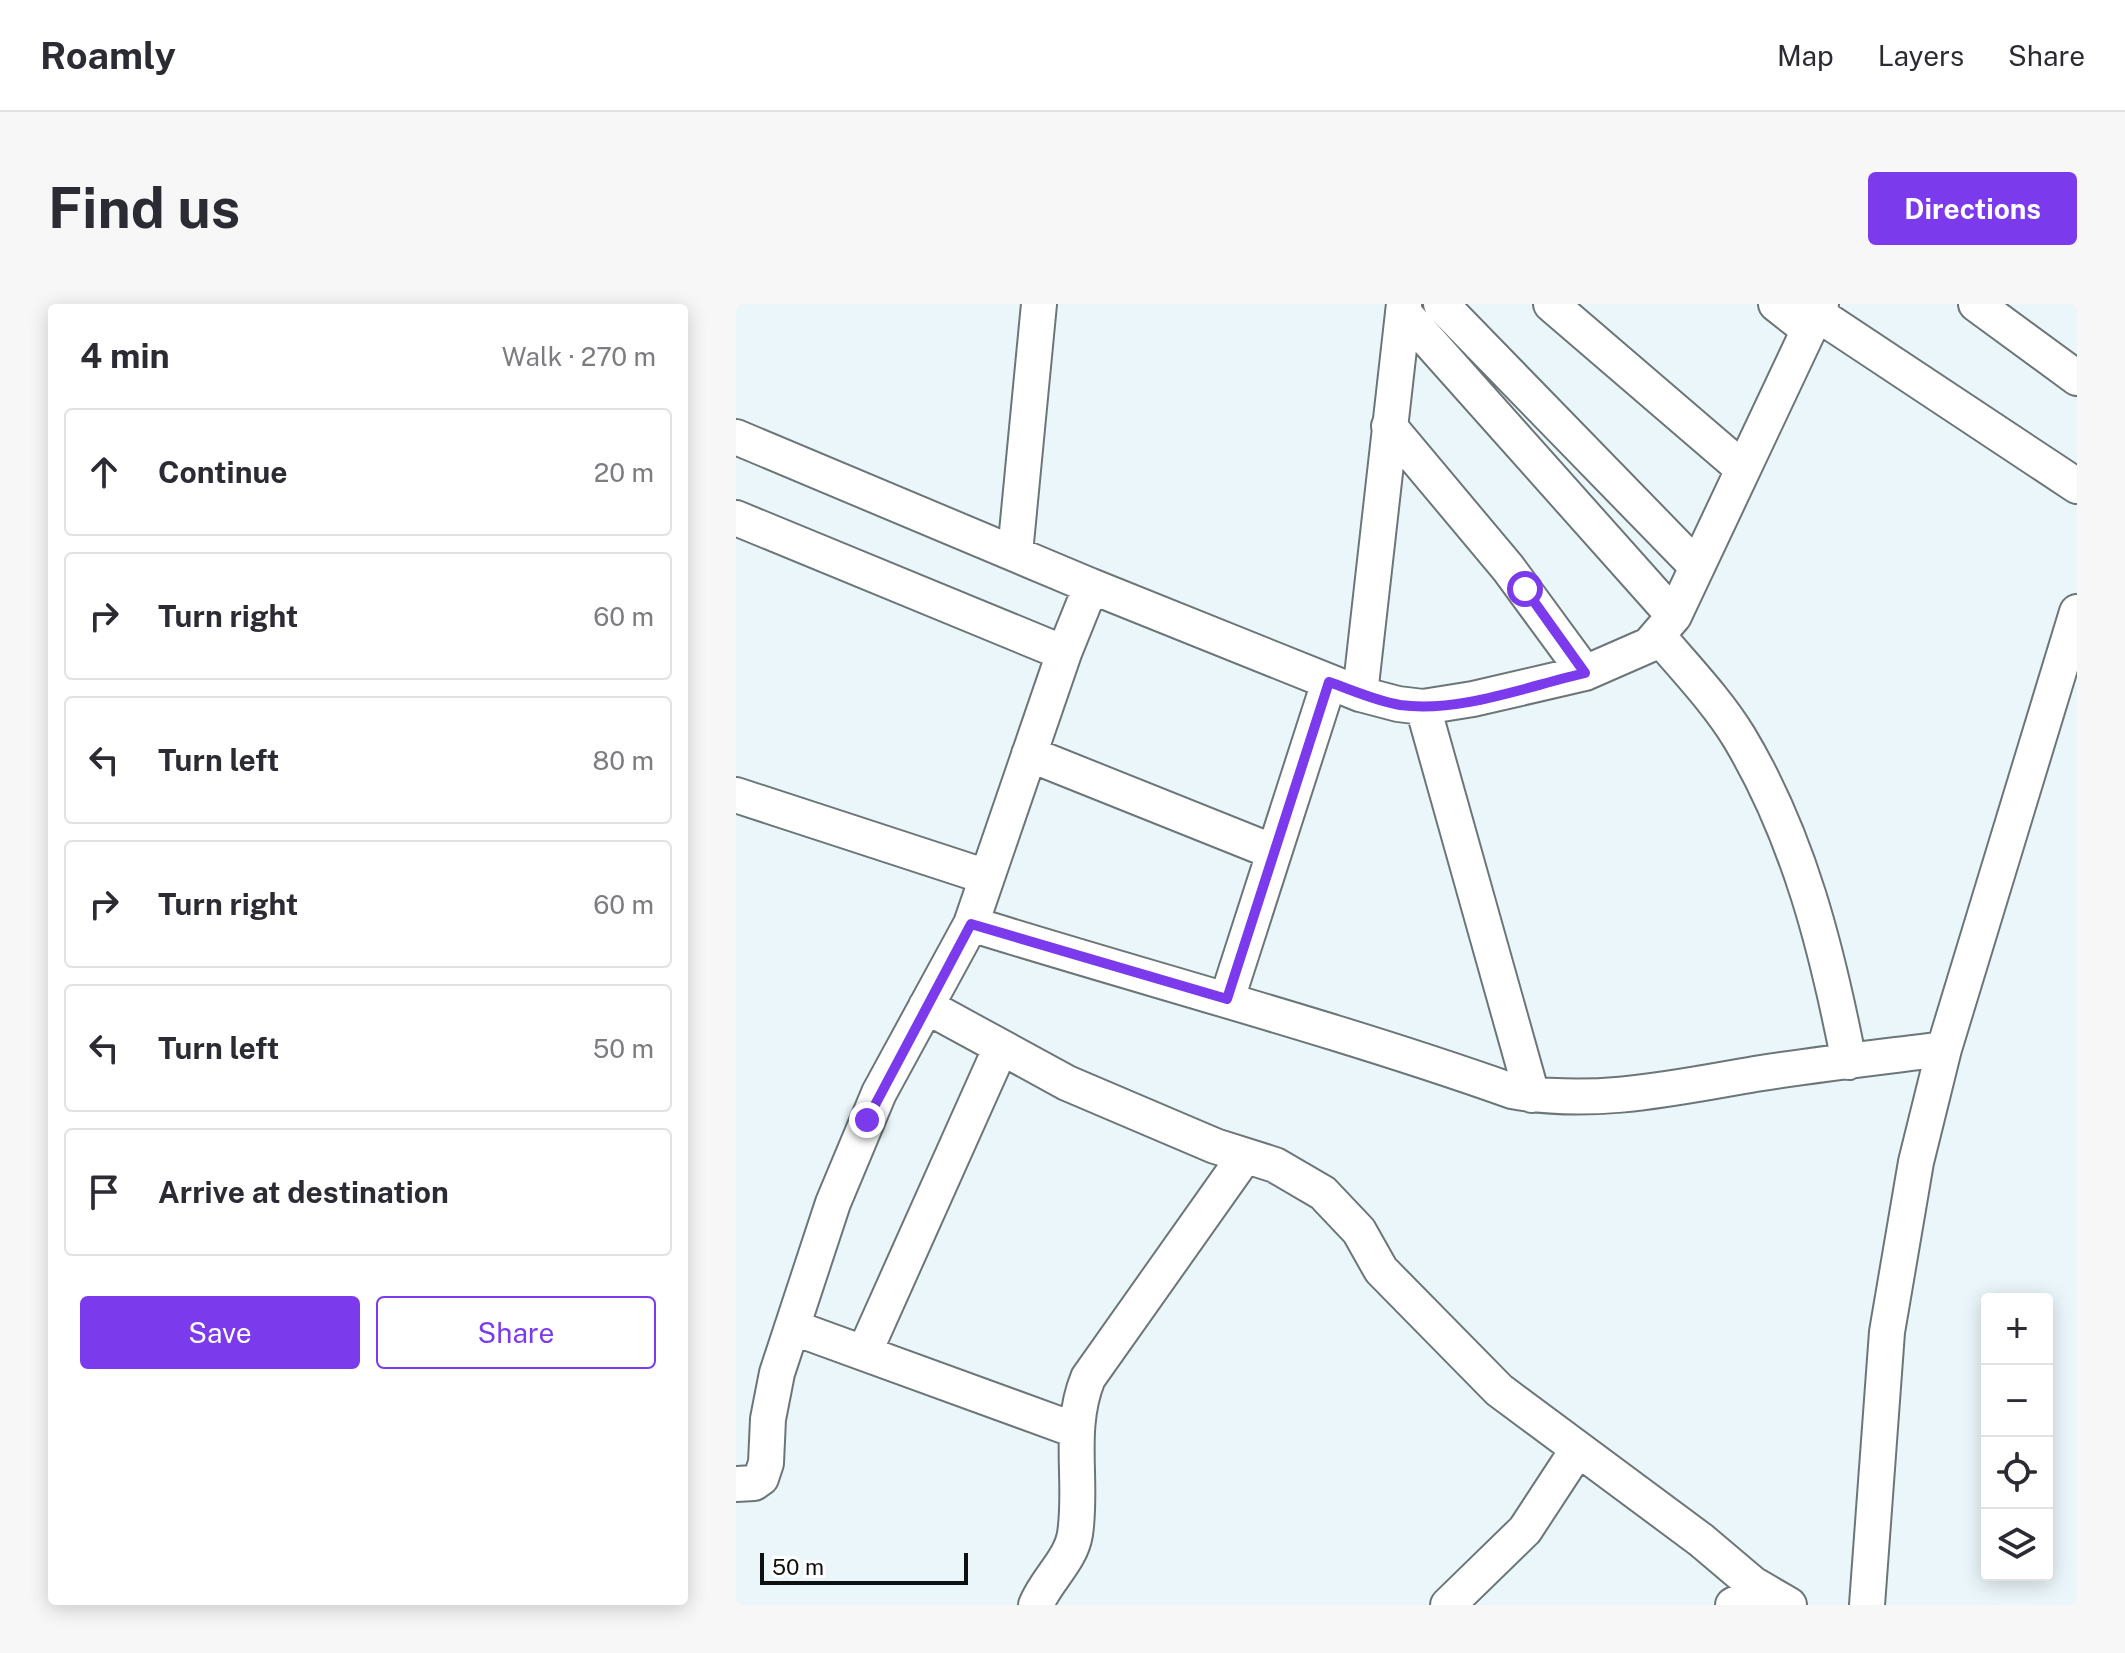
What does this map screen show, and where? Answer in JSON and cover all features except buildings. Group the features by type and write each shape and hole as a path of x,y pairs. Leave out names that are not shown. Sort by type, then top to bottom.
{"street":[{"path":"1015,553 1039,304"},
{"path":"1441,304 1697,567"},
{"path":"1551,304 1743,469"},
{"path":"1776,304 1815,316 2077,486"},
{"path":"1976,304 2077,378"},
{"path":"1360,694 1404,308"},
{"path":"1404,308 1666,626 1738,735 1791,842 1834,985 1849,1062"},
{"path":"736,437 1329,682 1360,694 1423,707 1473,699 1585,673 1649,645 1666,626 1697,567 1815,316"},
{"path":"1389,426 1508,568 1585,673"},
{"path":"736,518 1064,653"},
{"path":"736,1484 754,1483 765,1471 768,1419 777,1373 833,1203 873,1107 971,924 1064,653 1091,586"},
{"path":"1867,1605 1887,1332 1913,1176 1944,1049 2077,612"},
{"path":"1227,999 1329,682"},
{"path":"1423,707 1532,1095"},
{"path":"1029,754 1274,852"},
{"path":"736,795 987,877"},
{"path":"971,924 1227,999 1532,1095 1580,1098 1662,1091 1944,1049"},
{"path":"926,1006 1137,1116 1287,1170 1323,1193 1353,1224 1381,1270 1499,1390 1701,1540 1761,1600"},
{"path":"865,1351 1001,1047"},
{"path":"1036,1605 1073,1542 1075,1430 1080,1399 1088,1378 1245,1156"},
{"path":"792,1327 865,1351 1075,1430"},
{"path":"1448,1605 1525,1530 1578,1449"}],"route":[{"path":"867,1120 971,924 1129,973 1227,999 1329,682 1360,694 1423,707 1473,699 1585,673 1525,589"}]}
